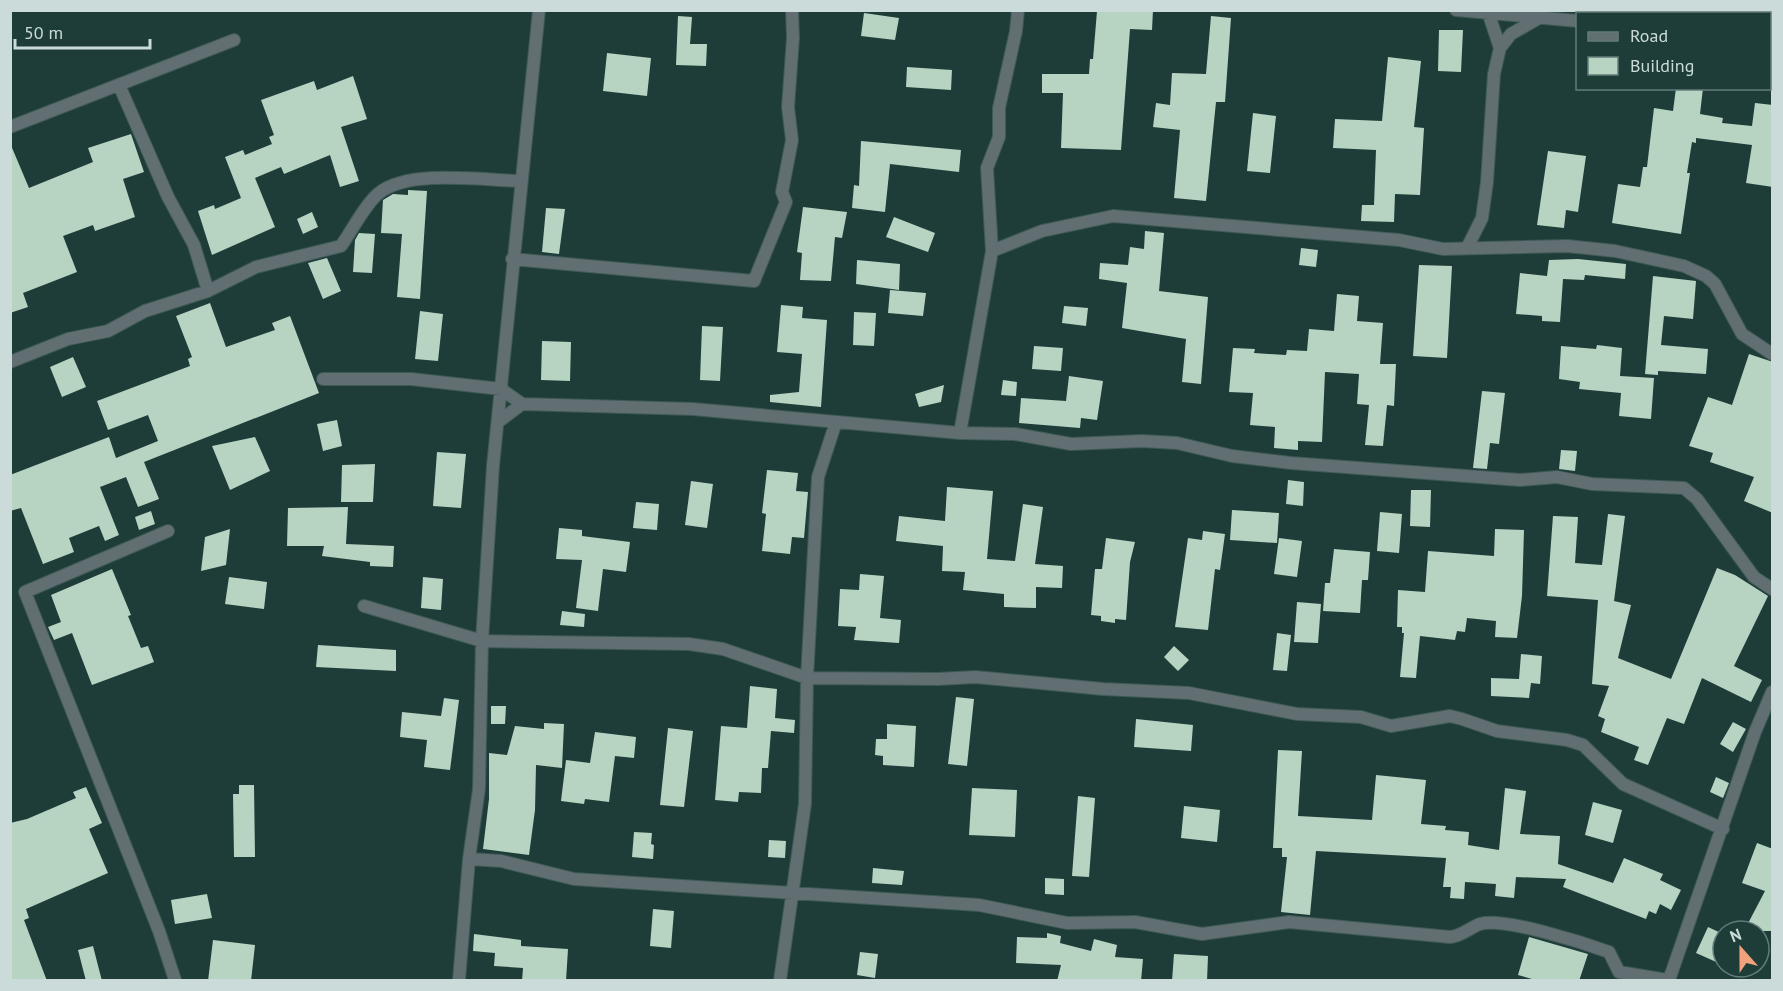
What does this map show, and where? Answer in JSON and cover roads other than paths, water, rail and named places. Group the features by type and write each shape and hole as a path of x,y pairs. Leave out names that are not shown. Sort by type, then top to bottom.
{"street":[{"path":"459,981 469,859 479,789 482,641 498,422 512,259 538,10"},
{"path":"512,259 754,281 786,202 782,192 792,140 788,107 793,38 792,10"},
{"path":"960,433 992,251 987,168 999,137 999,108 1016,31 1018,10"},
{"path":"1016,31 1025,10"},
{"path":"1456,10 1489,15 1576,21"},
{"path":"1489,15 1500,48"},
{"path":"1467,248 1482,218 1494,74 1500,48 1511,34 1539,18"},
{"path":"10,127 234,40"},
{"path":"119,85 168,197 195,244 208,291"},
{"path":"10,362 68,339 108,331 145,311 208,291 256,267 341,246 379,193 402,183 441,178 520,181"},
{"path":"992,251 1042,231 1113,216 1399,240 1443,249 1567,246 1615,251 1684,266 1706,276 1715,284 1742,334 1762,350 1773,354"},
{"path":"323,379 411,379 501,389 522,404 693,409 960,433 1015,434 1071,444 1142,441 1177,443 1232,456 1303,464 1520,480 1557,477 1592,484 1684,489 1697,499 1754,577 1773,589"},
{"path":"498,422 522,404"},
{"path":"780,981 805,804 807,678 819,477 836,422"},
{"path":"168,531 25,592 159,931 176,981"},
{"path":"364,606 482,641 689,644 723,649 807,678 938,679 975,676 1103,689 1189,693 1297,714 1361,717 1391,726 1450,716 1497,730 1567,740 1583,745 1623,784 1723,829"},
{"path":"469,859 501,861 574,879 979,905 1067,923 1135,922 1202,934 1289,922 1458,937 1480,924 1497,923 1574,939 1609,952 1619,972 1668,981 1755,732 1773,692"}]}
